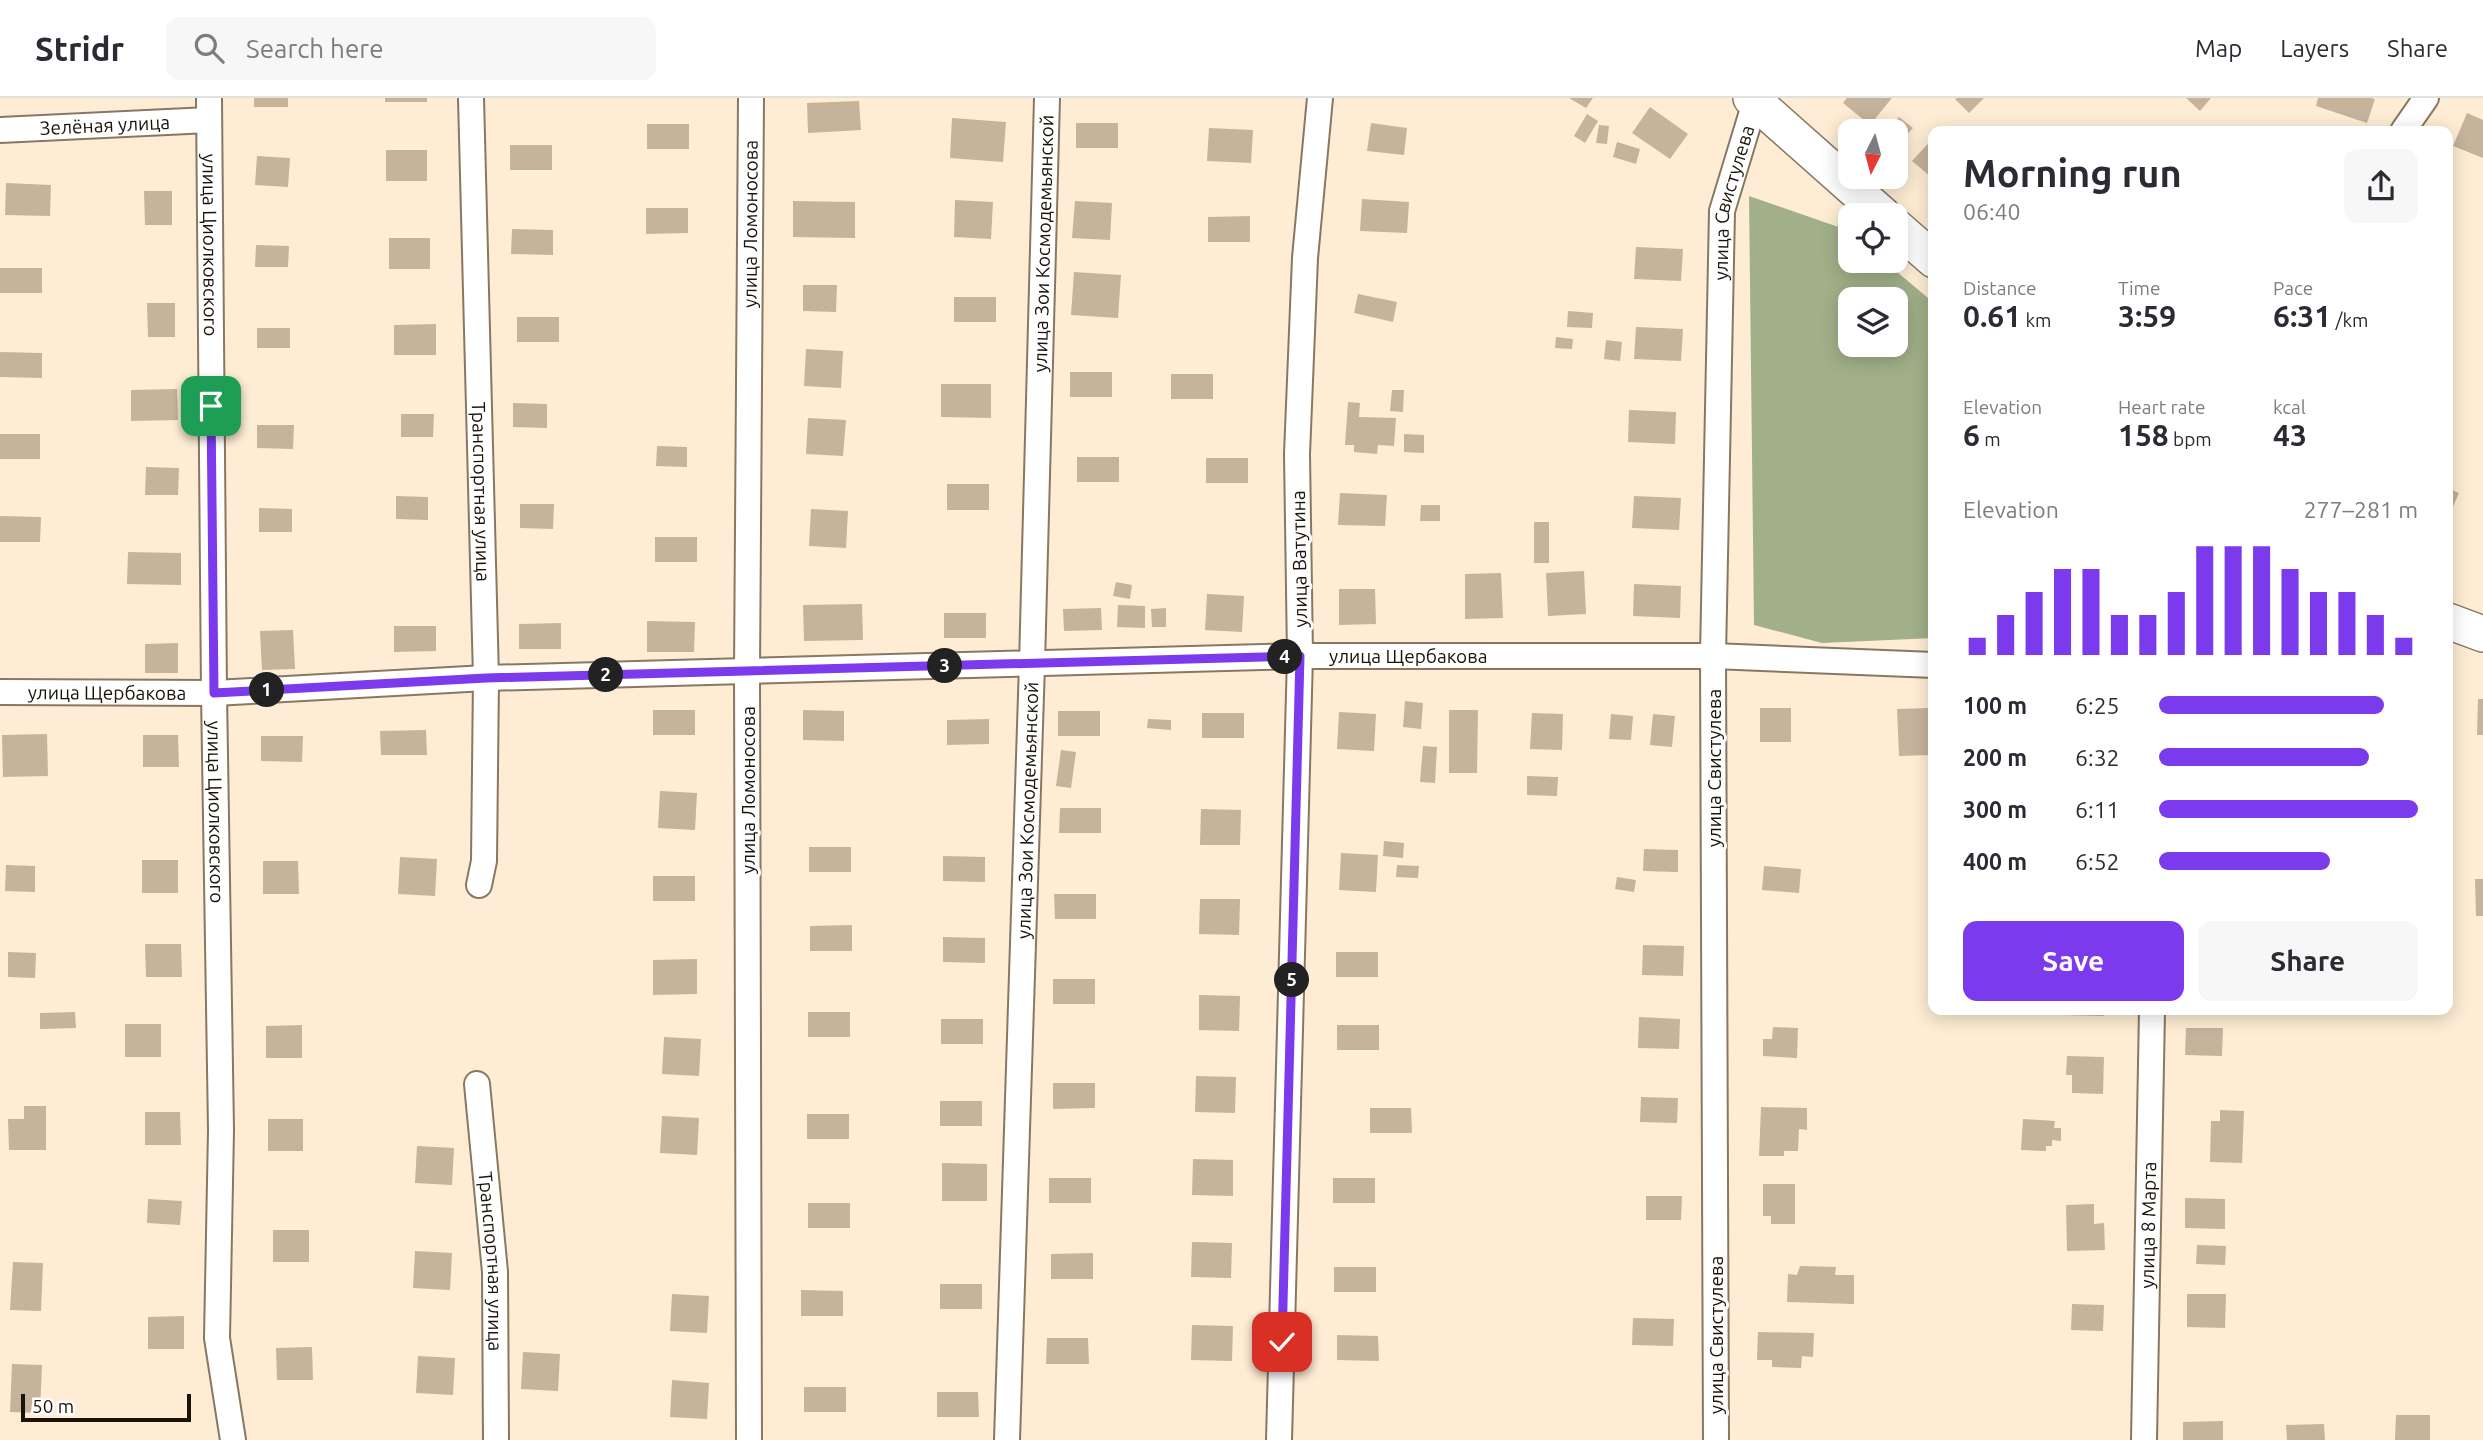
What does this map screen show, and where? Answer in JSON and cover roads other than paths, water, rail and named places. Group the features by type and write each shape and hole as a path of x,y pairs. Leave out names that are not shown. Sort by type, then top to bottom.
{"main road":[{"path":"1753,100 1869,203"},
{"path":"1908,237 1928,255"},
{"path":"2453,623 2483,634"}],"street":[{"name":"Транспортная улица","path":"471,98 486,678 484,861 479,885"},
{"name":"улица Ломоносова","path":"749,1440 747,671 751,98"},
{"name":"улица Зои Космодемьянской","path":"1007,1440 1047,98"},
{"name":"улица Ватутина","path":"1279,1440 1300,656 1298,441 1305,258 1320,98"},
{"path":"2406,126 2426,98"},
{"name":"улица Свистулева","path":"1716,1440 1713,656 1722,211 1753,100"},
{"name":"Зелёная улица","path":"0,130 209,109"},
{"name":"улица Циолковского","path":"209,109 221,1130 217,1338 233,1440"},
{"name":"улица Щербакова","path":"0,692 214,693 486,678 1300,656 1713,656 1928,665"},
{"name":"улица 8 Марта","path":"2144,1440 2152,1015"},
{"name":"Транспортная улица","path":"477,1084 495,1272 496,1440"}]}
